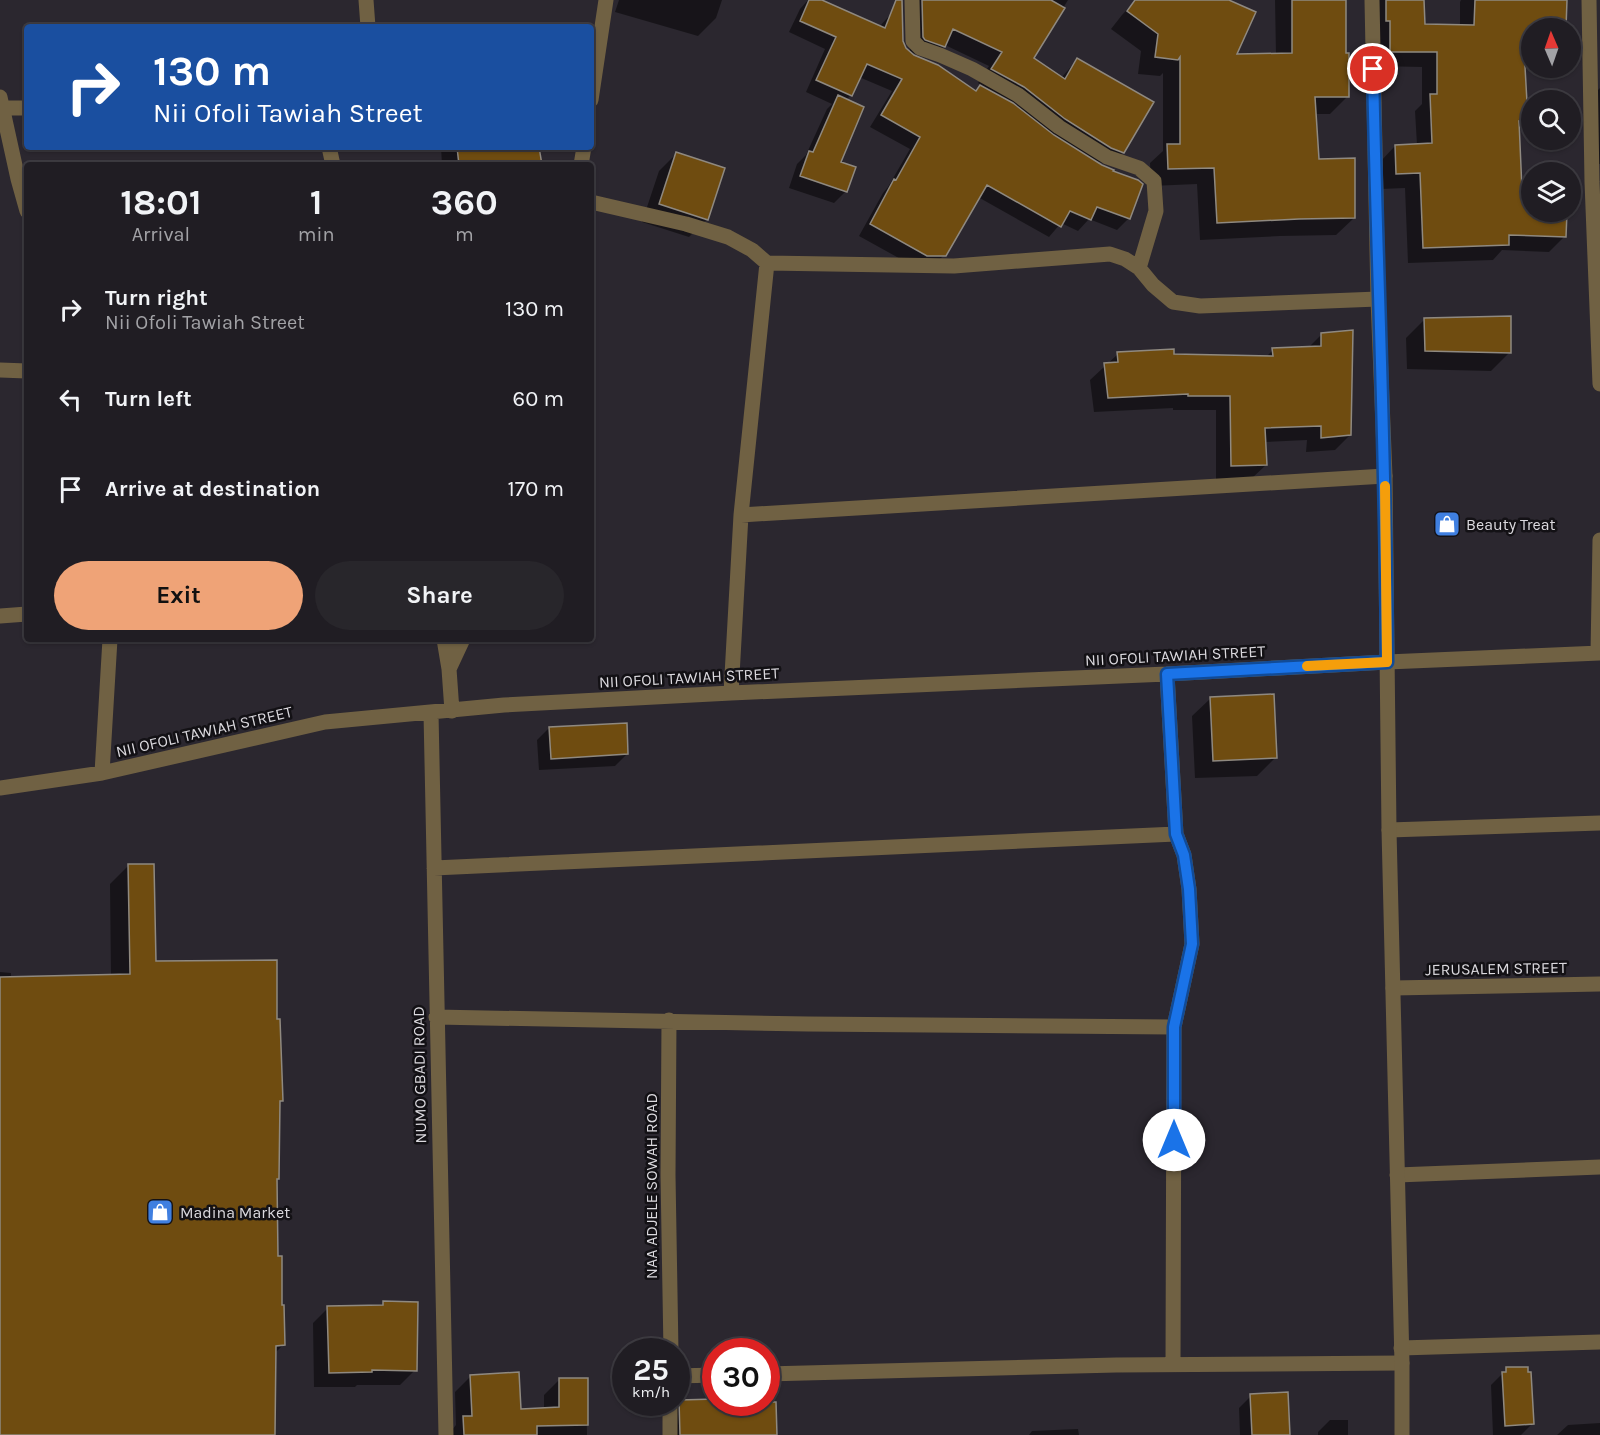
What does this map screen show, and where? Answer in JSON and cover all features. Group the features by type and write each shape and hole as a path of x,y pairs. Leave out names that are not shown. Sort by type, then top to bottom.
{"street":[{"path":"366,0 368,24"},
{"path":"594,80 606,0"},
{"path":"912,0 913,41 920,48 972,69 1018,95 1059,127 1107,157 1139,168 1154,181 1156,211 1139,268"},
{"path":"1372,0 1378,298 1385,476 1389,830 1402,1435"},
{"path":"1589,0 1600,384"},
{"path":"24,107 1,103 24,200"},
{"path":"594,203 686,224 728,237 752,250 767,263 954,266 1110,254 1125,259 1139,268 1153,285 1173,302 1200,306 1378,298"},
{"path":"731,693 741,515 767,263"},
{"path":"0,370 24,371"},
{"path":"741,515 1385,476"},
{"path":"1599,653 1600,540"},
{"path":"0,616 24,614"},
{"path":"102,773 110,642"},
{"path":"444,642 452,711"},
{"path":"449,669 462,642"},
{"name":"NII OFOLI TAWIAH STREET","path":"0,788 102,773 325,722 504,705 1599,653"},
{"path":"1167,674 1176,834 1184,855 1189,889 1192,944 1174,1027 1173,1365"},
{"name":"NUMO GBADI ROAD","path":"431,713 446,1435"},
{"path":"1389,830 1600,823"},
{"path":"434,867 1176,834"},
{"name":"JERUSALEM STREET","path":"1393,988 1600,984"},
{"path":"436,1017 808,1024 1174,1027"},
{"name":"NAA ADJELE SOWAH ROAD","path":"669,1020 670,1338"},
{"path":"1397,1175 1600,1167"},
{"path":"780,1374 1173,1365 1402,1355 1600,1342"},
{"path":"669,1435 670,1416"}],"building":[{"path":"809,0 822,0 885,28 896,0 902,0 903,41 906,48 914,55 938,65 976,91 980,85 1013,103 1054,135 1102,165 1143,184 1130,219 1097,207 1091,220 1070,211 1061,227 987,185 946,256 927,256 870,224 920,137 881,115 902,79 867,64 852,96 816,80 836,37 800,21"},
{"path":"922,0 1051,0 1065,8 1034,58 1065,79 1077,58 1154,102 1124,153 1111,148 1065,119 1024,87 991,69 1002,52 953,29 945,47 925,40"},
{"path":"1135,0 1229,0 1256,12 1237,54 1292,53 1292,0 1346,0 1349,97 1315,97 1319,159 1355,158 1355,218 1217,223 1214,168 1168,169 1167,144 1180,144 1180,57 1178,60 1155,57 1158,34 1127,11"},
{"path":"1386,0 1424,0 1425,24 1474,25 1475,0 1567,0 1566,18 1521,18 1521,78 1526,78 1526,90 1521,90 1521,121 1519,121 1521,222 1567,222 1566,237 1509,235 1509,245 1423,248 1420,173 1396,174 1395,145 1432,143 1430,94 1437,94 1437,52 1390,52 1390,21 1386,21"},
{"path":"838,95 864,107 841,162 856,167 847,192 800,176 809,151 813,152"},
{"path":"457,150 540,150 542,162 459,162"},
{"path":"676,152 725,168 708,220 659,204"},
{"path":"1511,316 1511,353 1425,351 1424,318"},
{"path":"1353,330 1351,435 1321,438 1321,426 1265,428 1267,465 1231,466 1230,396 1188,396 1188,394 1108,398 1104,363 1118,362 1117,352 1174,349 1174,354 1273,356 1272,348 1321,346 1321,333"},
{"path":"1274,694 1277,758 1213,761 1210,697"},
{"path":"627,723 628,754 551,759 549,727"},
{"path":"128,864 154,864 156,961 277,960 277,1019 280,1019 283,1101 280,1101 279,1179 277,1179 278,1256 282,1256 285,1345 276,1346 275,1435 0,1435 0,977 130,974"},
{"path":"383,1301 418,1302 417,1371 372,1370 372,1372 329,1373 327,1306 383,1305"},
{"path":"1506,1367 1528,1367 1528,1372 1531,1372 1534,1424 1505,1426 1502,1372 1506,1372"},
{"path":"519,1372 521,1409 559,1407 559,1378 588,1378 588,1425 537,1426 537,1435 464,1435 463,1416 472,1416 470,1375"},
{"path":"1288,1392 1290,1435 1252,1435 1250,1394"},
{"path":"702,1399 702,1416 776,1416 777,1435 680,1435 679,1416 690,1416 690,1400"}],"slow traffic":[{"path":"1307,666 1387,662 1385,486"}],"place":[{"name":"Beauty Treat","path":"1447,524"},
{"name":"Madina Market","path":"160,1212"}],"route":[{"path":"1174,1140 1174,1027 1192,944 1189,889 1184,855 1176,834 1167,674 1387,662 1385,476 1373,69"}]}
